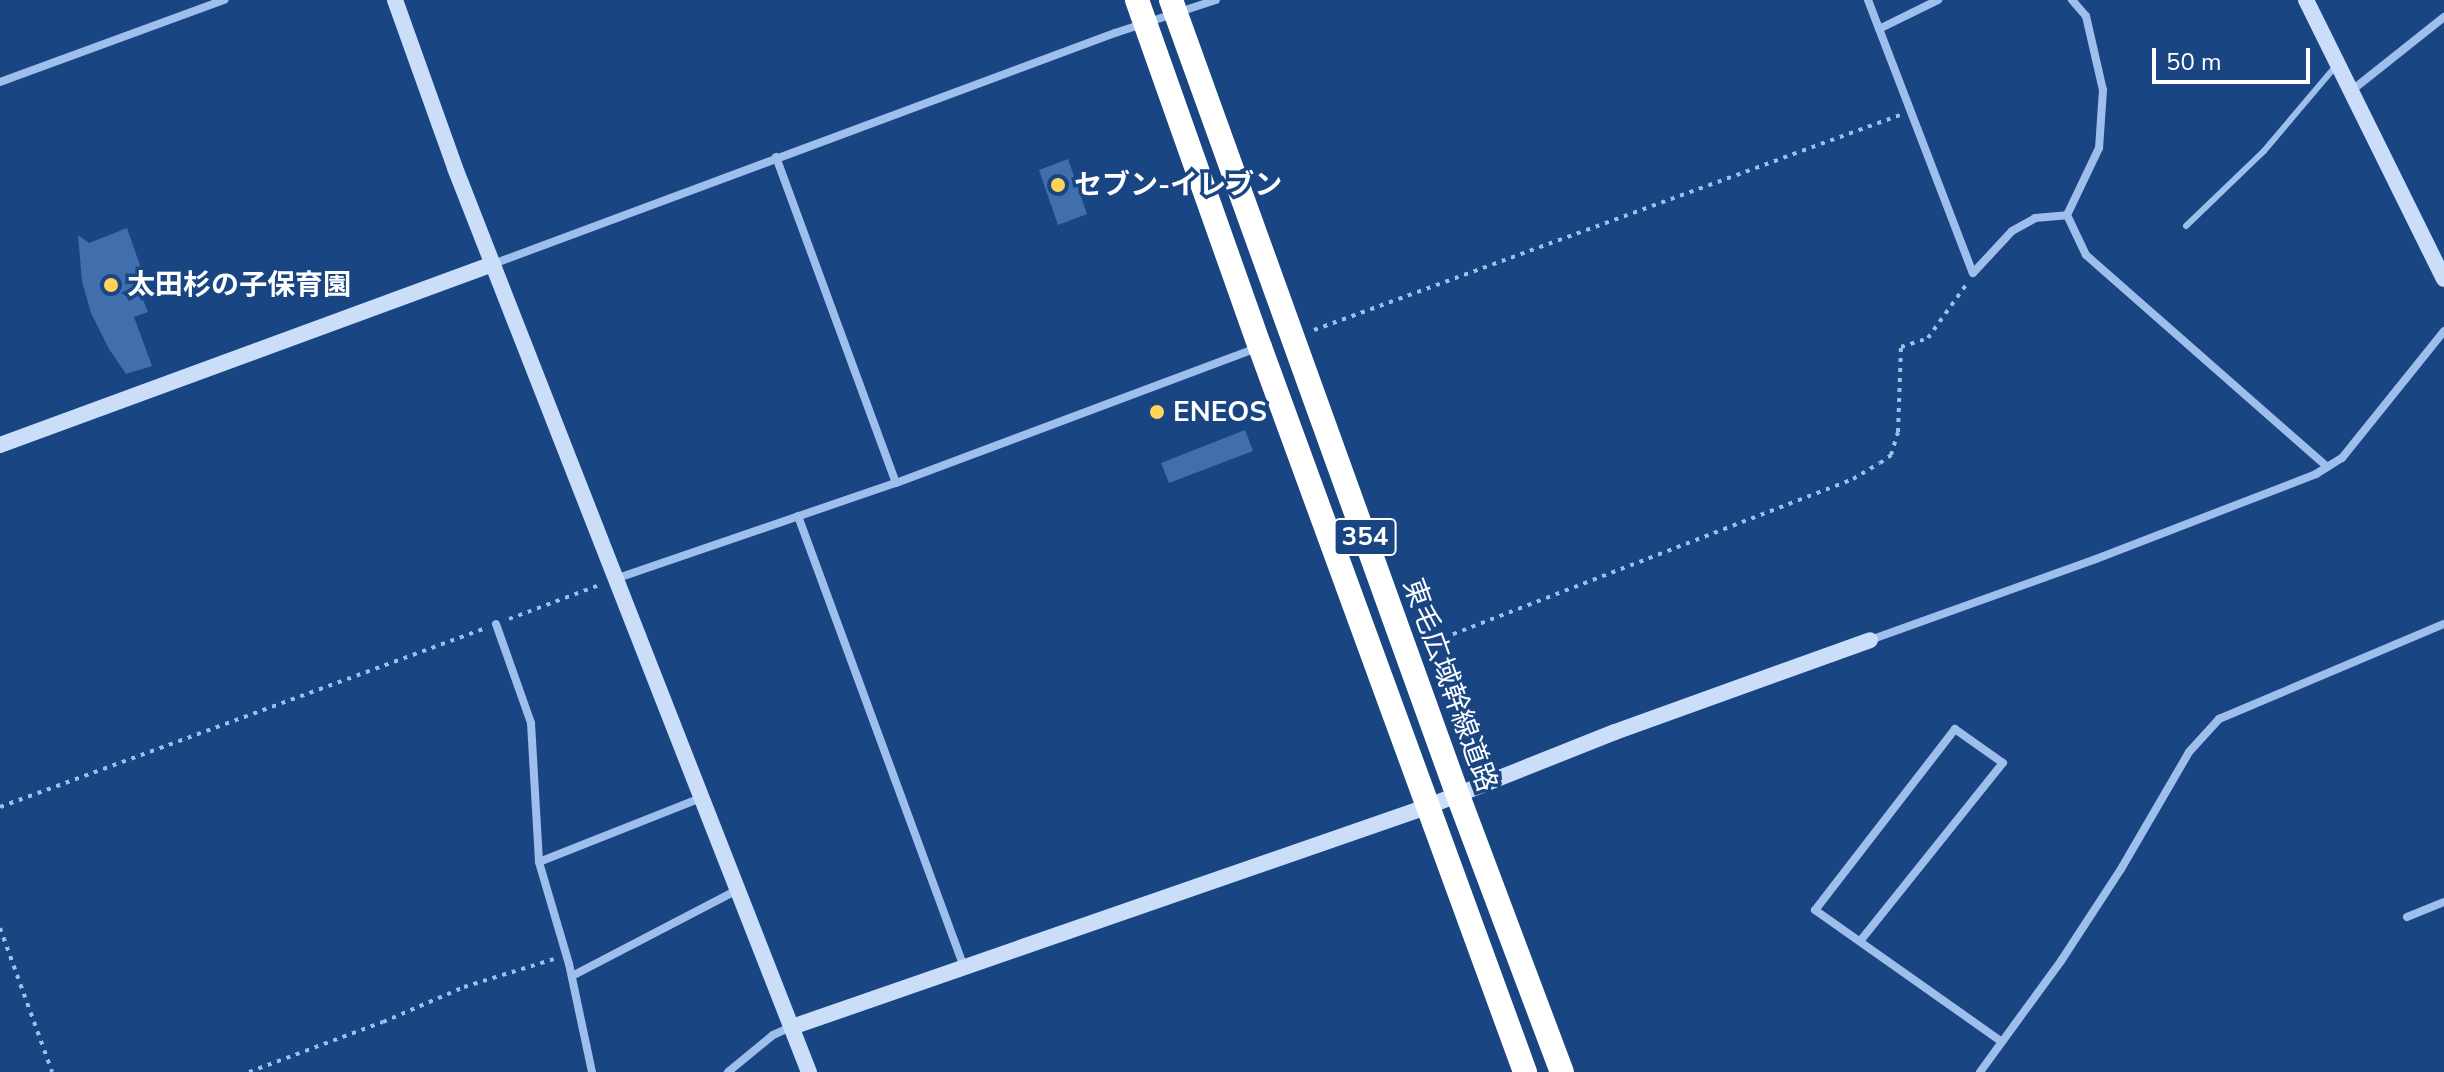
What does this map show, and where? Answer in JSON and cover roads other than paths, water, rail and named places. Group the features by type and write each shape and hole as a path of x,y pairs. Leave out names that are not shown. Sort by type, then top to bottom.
{"highway":[{"name":"東毛広域幹線道路","path":"1174,7 1457,793 1562,1072"},
{"name":"354","path":"1142,11 1260,347 1525,1072"}],"street":[{"path":"0,82 224,0"},
{"path":"395,0 493,264 809,1072"},
{"path":"0,445 776,157 1142,11 1216,0"},
{"path":"1868,0 1973,273 2012,231 2035,218 2067,215"},
{"path":"1879,29 1938,0"},
{"path":"2067,215 2099,148 2103,90 2086,16 2072,0"},
{"path":"2306,0 2444,279"},
{"path":"2351,91 2444,17"},
{"path":"776,157 896,483"},
{"path":"2067,215 2086,255 2327,467"},
{"path":"728,1072 773,1035 792,1027 1429,806 1615,732 2238,506 2342,458 2444,331"},
{"path":"615,579 896,483 1260,347"},
{"path":"798,516 964,967"},
{"path":"496,624 531,723 539,862 572,976 592,1072"},
{"path":"1980,1072 2061,961 2113,882 2189,752 2219,719 2444,624"},
{"path":"1861,940 2003,763 1955,729 1815,910 2001,1041"},
{"path":"539,862 701,798"},
{"path":"572,976 738,890"},
{"path":"2407,917 2444,902"}],"lane":[{"path":"2186,226 2264,151 2338,64"}],"place":[{"name":"セブン-イレブン","path":"1058,185"},
{"name":"太田杉の子保育園","path":"111,285"},
{"name":"ENEOS","path":"1157,412"}]}
